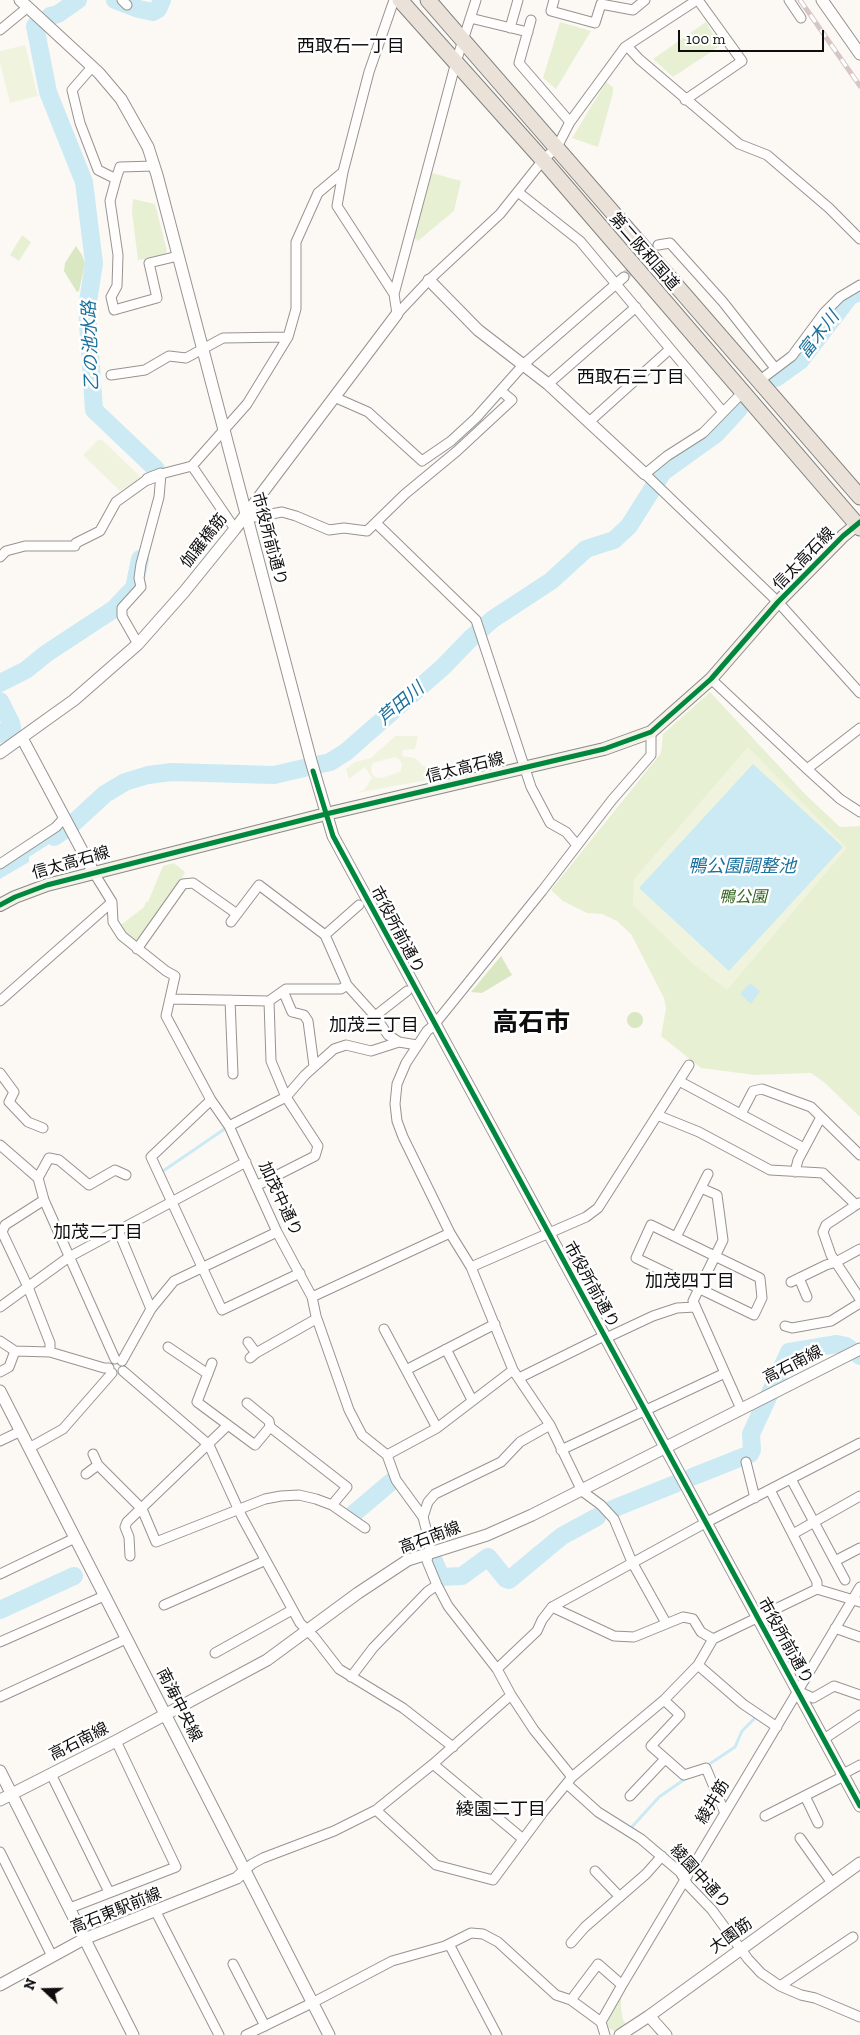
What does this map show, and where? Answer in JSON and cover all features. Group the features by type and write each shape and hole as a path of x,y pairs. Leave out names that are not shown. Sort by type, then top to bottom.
{"highway":[{"name":"第二阪和国道","path":"400,0 542,160 859,525"},
{"name":"第二阪和国道","path":"428,0 860,497"}],"main road":[{"name":"信太高石線","path":"0,905 47,885 94,872 326,814 604,749 651,732 711,679 778,602 843,536 859,525"}],"street":[{"path":"394,0 370,72 344,172 338,206 394,294"},
{"path":"397,314 394,294 456,62 476,0"},
{"path":"510,28 518,0"},
{"path":"554,0 551,11 595,24 601,4 633,10 645,0"},
{"path":"397,314 429,280 500,214 542,160 557,147 570,122 627,46 697,0 742,62 686,100"},
{"path":"789,0 801,18"},
{"path":"822,0 860,54"},
{"path":"0,30 24,4"},
{"name":"市役所前通り","path":"24,4 92,67 121,99 148,147 312,766 333,836 434,1025 490,1123 843,1774 857,1794 860,1806"},
{"path":"470,18 528,32"},
{"path":"531,20 519,63 570,122"},
{"path":"627,46 639,59 738,144 767,155 829,208 860,239"},
{"path":"92,67 72,90 80,123 98,170 116,179"},
{"path":"154,166 120,168 116,179 110,201 118,255 117,286 110,297 114,310 157,298 149,263 178,256"},
{"path":"0,557 6,551 25,546 75,546 76,543 100,531 116,502 148,479 192,466 223,429 248,404 288,337 296,309 296,242 318,193 344,172"},
{"path":"518,192 580,241 723,412"},
{"path":"658,245 670,242 776,368"},
{"path":"334,397 368,412 422,462 451,441 501,391 524,364 624,277"},
{"path":"429,280 491,341 524,364 548,384 649,477 778,602 860,693"},
{"path":"759,381 792,356 824,313 840,297 860,285"},
{"path":"548,384 636,307"},
{"name":"伽羅橋筋","path":"0,753 74,700 138,644 184,592 235,529 397,314"},
{"path":"111,375 144,370 169,356 186,358 222,338 288,337"},
{"path":"589,422 670,349"},
{"path":"246,512 255,517 282,512 329,530 344,528 367,530 512,400 501,391"},
{"path":"649,477 667,456 703,433 743,392"},
{"path":"192,466 235,529"},
{"path":"138,644 122,616 122,608 141,587 139,578 141,564 159,498 162,474"},
{"path":"376,523 476,620 531,787 550,823 566,832 577,845"},
{"path":"711,679 807,769 840,798 860,812"},
{"path":"807,769 860,728"},
{"path":"651,732 651,754 612,800 417,1045 397,1084 395,1104 403,1137 450,1233 471,1267 516,1374 550,1425 560,1450 582,1491 601,1505 614,1519 632,1562 666,1623"},
{"path":"22,738 94,872"},
{"path":"0,864 56,827 68,823"},
{"name":"加茂中通り","path":"94,872 112,902 114,922 122,936 175,976 166,1016 211,1100 229,1126 277,1232 312,1297 316,1319 349,1410 362,1435 387,1455"},
{"path":"137,948 183,884 194,883 234,918 259,885 325,935 347,985 388,1035 399,1042 417,1045"},
{"path":"0,1001 112,902"},
{"path":"325,935 359,905"},
{"path":"171,999 269,1000 286,989 341,989 347,985"},
{"path":"283,991 292,1012 304,1016 308,1021 314,1066"},
{"path":"374,1016 407,991"},
{"path":"230,1000 233,1074"},
{"path":"256,1186 315,1156 318,1146 286,1097 271,1061 269,1000"},
{"path":"229,1126 286,1097 314,1066 334,1049 346,1045 371,1051 399,1042"},
{"path":"471,1267 586,1217 598,1208 689,1065"},
{"path":"0,1073 14,1092 9,1102 28,1122 43,1128"},
{"path":"679,1081 804,1148"},
{"path":"741,1114 752,1093 759,1089 808,1105 860,1155"},
{"path":"211,1100 151,1157 222,1310 300,1273"},
{"path":"657,1115 699,1132 770,1170 823,1173 858,1203 826,1225 823,1234 836,1262 860,1299"},
{"path":"795,1172 804,1148 821,1117"},
{"path":"0,1145 38,1178 44,1200 118,1360 124,1367 123,1372"},
{"path":"38,1178 49,1158 59,1160 90,1185 115,1170 126,1175"},
{"path":"0,1308 69,1257 246,1162"},
{"path":"676,1237 708,1174"},
{"path":"701,1188 717,1195 723,1240 693,1300 741,1409"},
{"path":"44,1200 5,1225 2,1232 28,1287 50,1343 50,1352"},
{"path":"651,1225 676,1237 760,1278 762,1298 754,1314 636,1258 651,1225"},
{"path":"118,1230 152,1309"},
{"path":"29,1448 64,1429 111,1370 111,1362 118,1360 152,1309 174,1281 277,1232"},
{"path":"312,1297 450,1233"},
{"path":"808,1297 795,1280 860,1249"},
{"path":"785,1326 792,1328 831,1321 860,1303"},
{"path":"428,1554 430,1544 423,1517 396,1480 387,1455 436,1428 472,1400 516,1374 653,1316 677,1308 695,1307"},
{"path":"248,1342 253,1356 316,1319"},
{"path":"406,1370 495,1324"},
{"path":"384,1329 436,1428"},
{"path":"0,1341 15,1351 50,1352 111,1370 116,1374 123,1372"},
{"path":"168,1347 208,1374"},
{"path":"446,1349 472,1400"},
{"path":"0,1372 9,1367 15,1351"},
{"name":"高石南線","path":"0,1800 116,1741 267,1660 387,1573 408,1560 487,1535 582,1491 857,1351"},
{"path":"212,1363 197,1402 255,1445 270,1427"},
{"path":"123,1372 209,1445 264,1561 292,1610 339,1669 402,1708 454,1747"},
{"path":"560,1450 725,1372"},
{"name":"南海中央線","path":"0,1391 329,2035"},
{"path":"247,1403 269,1421 270,1427 347,1487 332,1505"},
{"path":"130,1556 129,1537 125,1527 127,1522 228,1425"},
{"path":"423,1517 428,1502 435,1494 501,1462 520,1442 550,1425"},
{"path":"0,1441 21,1431"},
{"path":"497,1669 537,1631 542,1620 552,1607 707,1522 860,1443"},
{"path":"93,1454 98,1465 142,1509 156,1542 265,1499 281,1496 299,1495 332,1505 366,1528"},
{"path":"746,1462 755,1498"},
{"path":"86,1474 98,1465"},
{"path":"791,1479 845,1580"},
{"path":"770,1490 817,1582 817,1589"},
{"path":"793,1534 860,1496"},
{"path":"0,1574 75,1538"},
{"path":"835,1561 860,1548"},
{"name":"綾園中通り","path":"428,1554 427,1561 448,1606 497,1669 511,1695 534,1730 570,1780 598,1812 641,1839 662,1856 712,1910 761,1972 780,1986 860,2017"},
{"path":"164,1605 264,1561"},
{"path":"351,1677 372,1648 427,1592 437,1585"},
{"name":"綾井筋","path":"601,2022 724,1811 836,1628 856,1600 860,1587"},
{"path":"376,1810 436,1865 493,1880 523,1838 570,1780 664,1700 698,1665 713,1639 817,1589 856,1600"},
{"path":"0,1642 104,1596"},
{"path":"552,1607 614,1636 634,1636 684,1617 693,1619 701,1632 713,1639"},
{"path":"215,1653 292,1610"},
{"path":"836,1628 860,1637"},
{"path":"0,1697 126,1639"},
{"path":"698,1665 743,1704 777,1727"},
{"path":"798,1691 813,1698 834,1686 860,1695"},
{"path":"245,1870 263,1858 334,1831 376,1810 454,1747 511,1695"},
{"path":"664,1700 680,1715 651,1746 684,1775 706,1768 724,1811"},
{"path":"824,1739 860,1715"},
{"path":"70,1908 176,1867 116,1741"},
{"path":"630,1796 666,1759"},
{"path":"433,1764 523,1838"},
{"path":"765,1816 838,1779 843,1774 860,1765"},
{"path":"0,1771 134,2035"},
{"path":"51,1774 109,1892"},
{"path":"805,1796 818,1823"},
{"path":"800,1838 832,1883"},
{"path":"0,1852 52,1956"},
{"path":"571,1943 604,1905 620,1897 646,1874 662,1856"},
{"name":"大園筋","path":"620,2035 860,1863"},
{"name":"高石東駅前線","path":"0,1983 84,1939 156,1912 237,1878 245,1870"},
{"path":"594,1871 620,1897"},
{"path":"156,1912 219,2035"},
{"path":"246,2035 392,1961 448,1944 471,1933 483,1934 498,1942 556,1995 570,2000 601,2022 605,2035"},
{"path":"780,1986 853,1937"},
{"path":"448,1944 497,2035"},
{"path":"233,1964 265,2026"},
{"path":"570,2000 598,1964 622,1985"},
{"path":"649,2016 666,2035"}],"green space":[{"path":"560,22 591,31 556,89 543,78"},
{"path":"706,22 720,46 673,77 653,59"},
{"path":"25,45 38,96 10,103 0,63 0,51"},
{"path":"606,82 613,87 613,93 598,147 572,138"},
{"path":"432,173 461,181 454,211 418,241 414,238"},
{"path":"133,199 155,204 167,251 164,256 138,260 132,212"},
{"path":"22,235 31,242 19,261 10,255"},
{"path":"76,246 85,263 79,291 77,292 64,271 65,263"},
{"path":"98,440 102,440 142,478 120,491 84,456"},
{"name":"鴨公園","path":"710,692 806,795 840,827 860,826 860,1117 825,1083 811,1073 755,1075 701,1068 661,1036 666,1008 664,998 631,934 617,921 602,914 587,913 563,901 551,890 661,753 663,734"},
{"path":"395,736 418,736 415,749 403,750 402,756 415,758 423,766 434,767 434,777 423,781 356,793 364,790 372,778 365,767 349,779 346,769 355,762 371,758","holes":["395,757 400,760 402,765 400,772 381,778 376,778 372,774 371,767 373,763"]},
{"name":"鴨公園調整池","path":"748,747 847,848 727,990 692,963 633,905 634,879"},
{"path":"174,863 185,872 178,886 139,939 132,941 128,939 121,925 148,902 163,866"},
{"path":"501,956 512,975 482,993 471,992"},
{"path":"632,1012 638,1012 643,1017 641,1026 632,1028 627,1023 627,1017"},
{"path":"621,1993 623,2020 627,2025 614,2031 607,2024"}],"water":[{"name":"鴨公園調整池","path":"753,764 843,847 729,971 639,888"},
{"path":"64,824 68,832 29,857 29,862 0,879 0,868 61,830"},
{"path":"750,983 760,991 751,1004 740,994"}],"waterway":[{"name":"乙の池水路","path":"50,16 58,14 78,0"},
{"name":"乙の池水路","path":"115,0 153,12 158,9 162,0"},
{"name":"乙の池水路","path":"35,26 48,92 84,182 94,263 87,308 94,410 156,469"},
{"name":"富木川","path":"776,378 800,361 850,296 860,292"},
{"name":"芦田川","path":"54,837 68,828 105,794 125,782 148,775 172,772 274,775 330,762 346,752 443,667 471,638 493,619 551,581 586,549 614,540 629,526 663,472 716,434 739,409"},
{"name":"乙の池水路","path":"0,683 26,670 47,653 114,609 134,588 140,559"},
{"name":"乙の池水路","path":"0,701 12,727 0,734"},
{"path":"163,1171 226,1128"},
{"path":"692,1477 750,1454 752,1450 751,1434 789,1352 837,1344 846,1346 860,1356"},
{"path":"352,1515 391,1482"},
{"path":"610,1510 675,1484"},
{"path":"433,1559 441,1577 462,1576 488,1557 506,1579 509,1580 562,1536 597,1517"},
{"path":"0,1610 74,1576"},
{"path":"708,1765 735,1747 742,1731 757,1716"},
{"path":"630,1829 659,1797 685,1779"}],"tunnel":[{"path":"624,277 658,245"}],"railway":[{"path":"800,0 860,86"}],"cycle path":[{"path":"0,905 47,885 326,814 604,749 651,732 711,679 778,602 843,536 860,522"},
{"path":"313,771 333,836 860,1806"}],"district":[{"name":"西取石一丁目","path":"351,47"},
{"name":"西取石三丁目","path":"631,378"},
{"name":"高石市","path":"531,1024"},
{"name":"加茂三丁目","path":"374,1026"},
{"name":"加茂二丁目","path":"98,1233"},
{"name":"加茂四丁目","path":"690,1282"},
{"name":"綾園二丁目","path":"501,1810"}]}
